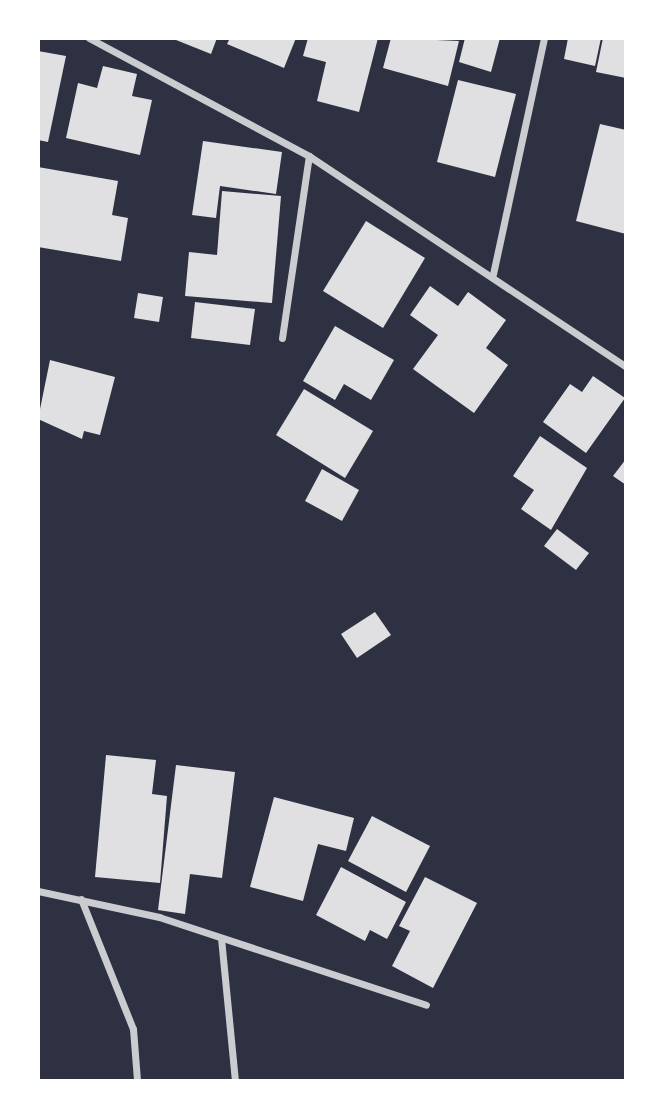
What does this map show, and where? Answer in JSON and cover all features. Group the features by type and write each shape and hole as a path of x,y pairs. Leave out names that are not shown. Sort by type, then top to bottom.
{"street":[{"path":"89,38 309,156 493,274 625,367"},
{"path":"493,274 544,38"},
{"path":"282,338 309,156"},
{"path":"38,891 80,899 221,938 426,1005"},
{"path":"80,899 133,1029 136,1080"},
{"path":"221,938 235,1080"}],"building":[{"path":"171,38 217,38 211,54"},
{"path":"230,38 296,38 284,68 227,44"},
{"path":"308,38 378,38 359,112 317,101 326,62 303,56"},
{"path":"391,38 459,41 448,86 383,68"},
{"path":"465,38 500,38 491,72 459,62"},
{"path":"568,38 601,38 595,66 564,59"},
{"path":"603,38 626,38 626,78 596,72"},
{"path":"38,51 66,56 48,142 38,140"},
{"path":"103,66 137,74 132,96 152,100 140,155 66,138 78,83 97,88"},
{"path":"458,80 516,94 495,177 437,162"},
{"path":"600,124 626,130 626,234 576,221"},
{"path":"203,141 282,152 276,194 220,186 216,218 192,215"},
{"path":"38,167 118,181 112,215 128,218 121,261 38,247"},
{"path":"222,191 281,196 272,303 185,296 189,252 217,255"},
{"path":"366,221 425,258 383,328 323,291"},
{"path":"430,286 458,306 468,292 506,320 486,348 508,365 474,413 413,369 438,335 410,315"},
{"path":"138,293 163,297 159,322 134,318"},
{"path":"195,302 255,309 250,345 191,338"},
{"path":"335,326 394,360 371,400 344,384 335,400 303,381"},
{"path":"50,360 115,377 100,435 84,431 82,439 38,419"},
{"path":"593,376 625,398 586,453 543,422 570,384 582,392"},
{"path":"304,389 373,431 345,478 276,435"},
{"path":"540,436 587,468 551,530 521,509 534,490 513,476"},
{"path":"626,459 626,485 613,476"},
{"path":"322,469 359,490 342,521 305,501"},
{"path":"557,529 589,553 576,570 544,546"},
{"path":"375,612 391,635 357,658 341,634"},
{"path":"106,755 156,760 152,794 167,796 160,883 95,877"},
{"path":"176,765 235,772 222,878 190,874 185,914 158,910"},
{"path":"274,797 354,818 346,851 318,844 303,901 250,887"},
{"path":"372,816 430,846 406,892 348,861"},
{"path":"341,867 406,902 387,939 370,930 365,941 316,915"},
{"path":"425,877 477,903 433,988 392,966 410,931 399,926"}]}
